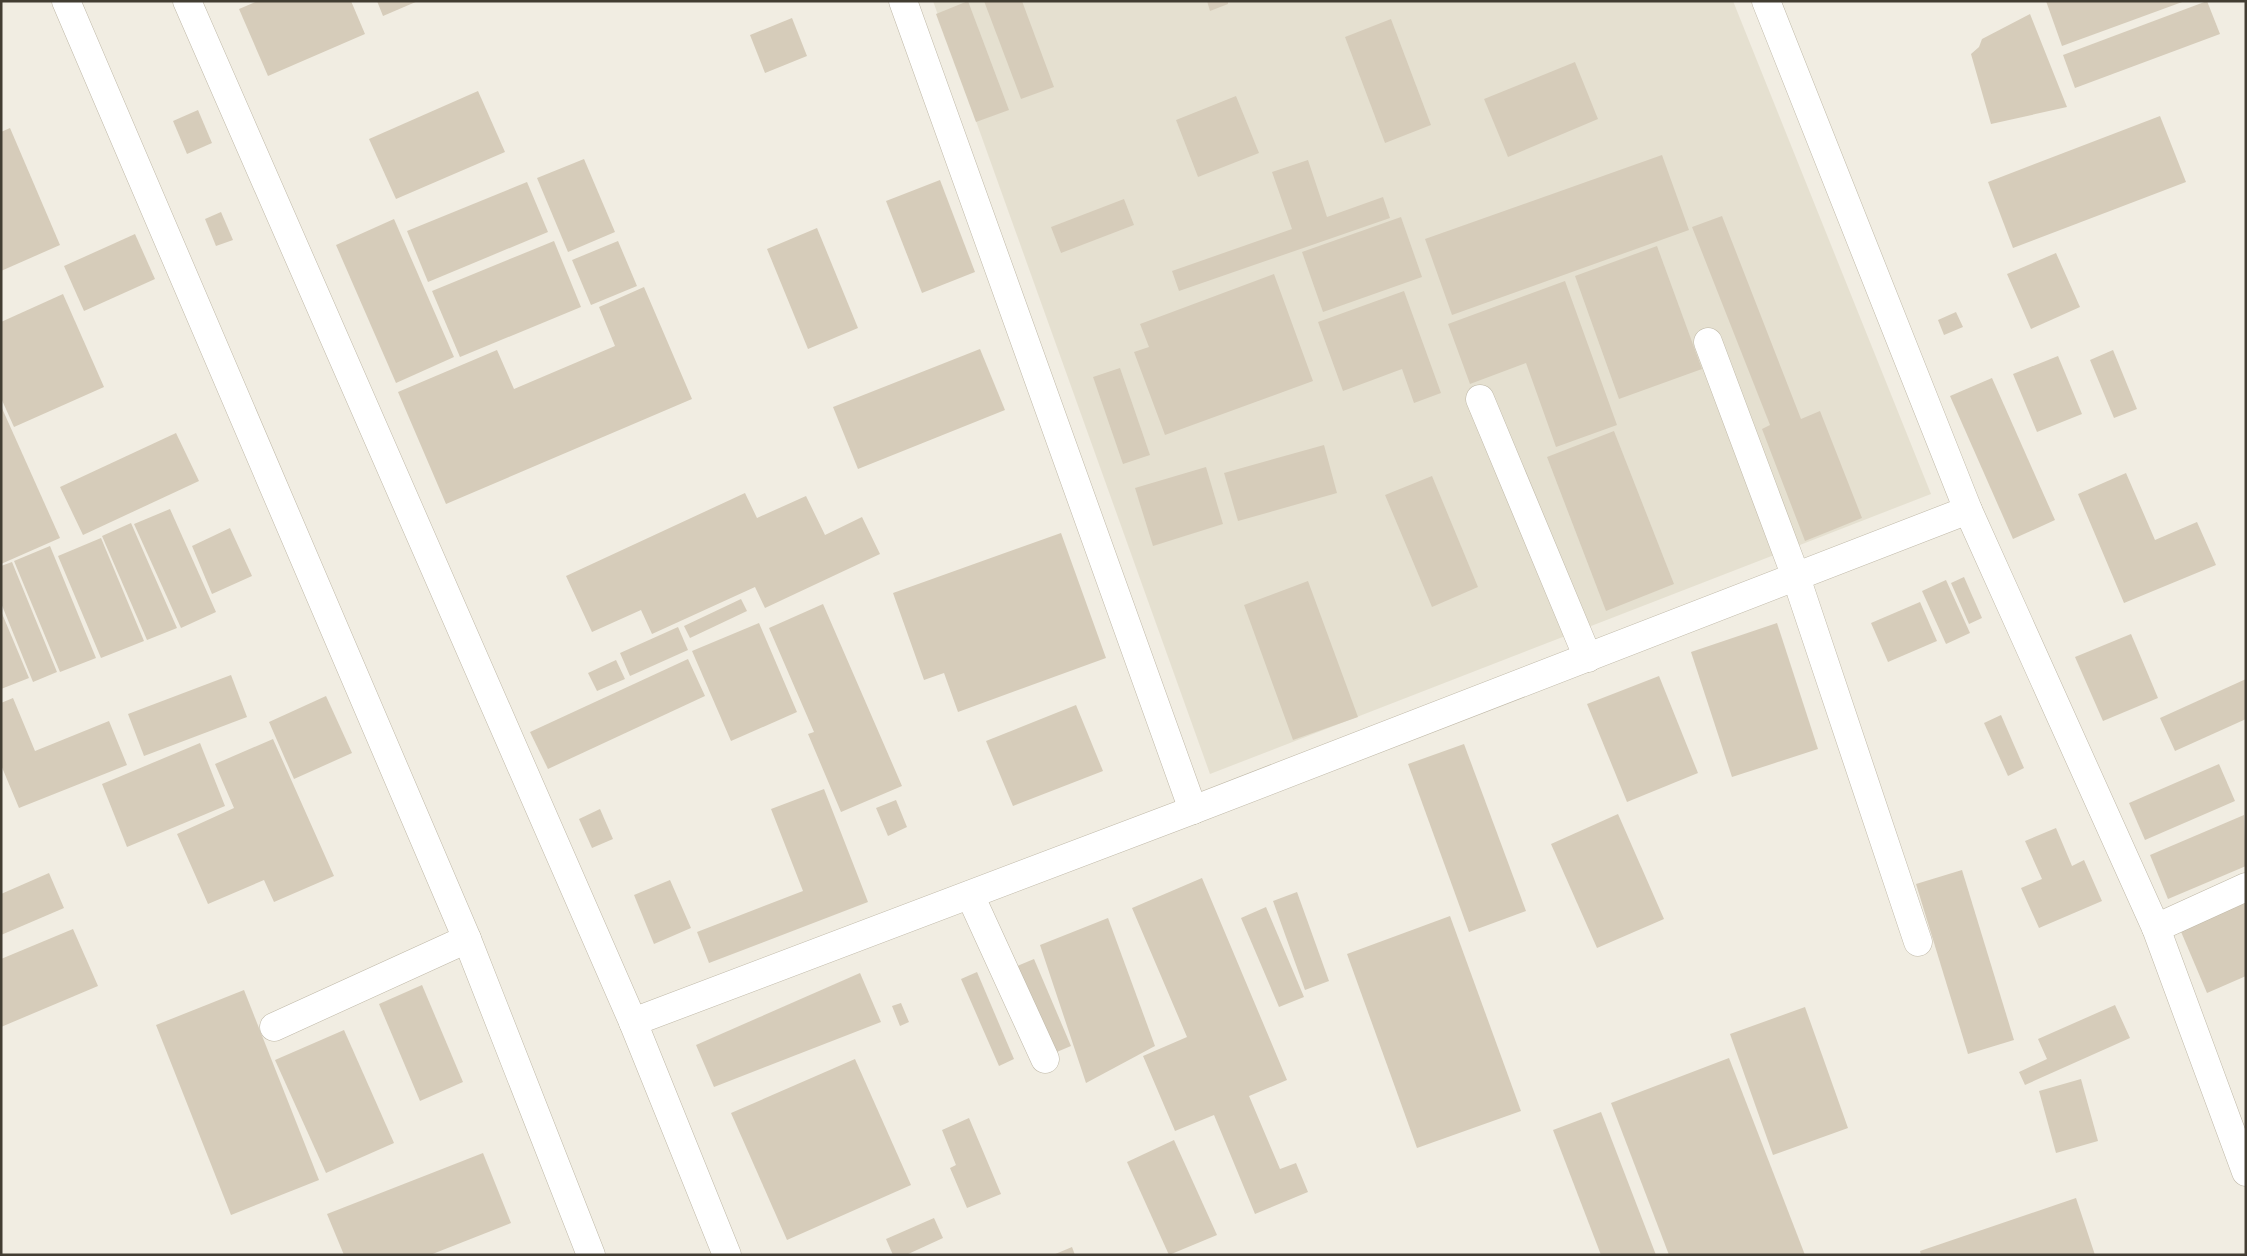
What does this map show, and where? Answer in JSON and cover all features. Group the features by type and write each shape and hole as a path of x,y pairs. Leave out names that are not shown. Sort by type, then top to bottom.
{"street":[{"path":"66,1 467,939 591,1255"},
{"path":"187,1 633,1022 727,1255"},
{"path":"903,1 1193,810"},
{"path":"1766,1 1968,510 2156,928 2246,1172"},
{"path":"1708,342 1796,576 1918,942"},
{"path":"1480,399 1588,658"},
{"path":"633,1022 1193,810 1968,510"},
{"path":"2156,928 2246,887"},
{"path":"970,895 1045,1059"},
{"path":"274,1027 467,939"}],"shaded area":[{"path":"933,1 1733,1 1931,494 1210,774"}],"building":[{"path":"258,1 351,1 365,34 268,76 239,9"},
{"path":"377,1 418,1 383,16"},
{"path":"968,1 1009,110 976,122 936,14"},
{"path":"984,1 1022,1 1054,87 1021,99"},
{"path":"1207,1 1228,1 1228,4 1210,11"},
{"path":"2046,1 2185,1 2062,46"},
{"path":"2207,1 2220,34 2075,88 2063,55"},
{"path":"2030,14 2067,107 1991,124 1971,54 1979,47 1982,39"},
{"path":"792,18 807,56 765,73 750,35"},
{"path":"1391,19 1431,125 1385,143 1345,37"},
{"path":"1575,62 1598,119 1508,157 1484,99"},
{"path":"478,91 505,152 396,199 369,139"},
{"path":"1236,96 1259,153 1198,177 1176,120"},
{"path":"198,110 212,143 187,154 173,121"},
{"path":"2160,116 2186,182 2013,248 1988,182"},
{"path":"10,128 60,245 1,271 1,132"},
{"path":"1662,155 1689,230 1452,315 1425,239"},
{"path":"584,159 615,232 568,252 537,178"},
{"path":"1308,160 1327,217 1383,197 1390,218 1179,291 1172,271 1292,229 1272,172"},
{"path":"940,180 975,272 922,293 886,201"},
{"path":"527,182 548,232 428,282 407,231"},
{"path":"1124,199 1134,225 1061,253 1051,227"},
{"path":"221,212 233,240 216,246 205,219"},
{"path":"1722,216 1801,419 1820,411 1862,518 1805,541 1762,429 1770,425 1692,227"},
{"path":"1401,217 1422,277 1323,312 1302,252"},
{"path":"394,219 454,357 396,383 336,245"},
{"path":"817,228 858,328 808,349 767,249"},
{"path":"135,234 155,279 84,311 64,266"},
{"path":"554,241 581,307 460,357 432,291"},
{"path":"618,241 637,286 591,305 572,260"},
{"path":"1657,246 1702,369 1619,399 1575,276"},
{"path":"2056,253 2080,307 2031,329 2007,274"},
{"path":"1274,274 1313,381 1165,435 1134,352 1149,347 1140,324"},
{"path":"1565,281 1617,425 1556,447 1526,363 1470,384 1448,324"},
{"path":"644,287 692,399 446,504 398,392 497,350 514,389 615,346 599,307"},
{"path":"1404,291 1441,393 1414,403 1402,369 1343,391 1318,322"},
{"path":"63,294 104,387 14,427 1,398 1,322"},
{"path":"1956,312 1963,327 1944,335 1938,320"},
{"path":"980,349 1005,410 858,469 833,407"},
{"path":"2113,350 2137,409 2114,418 2090,360"},
{"path":"2058,356 2082,414 2037,432 2013,374"},
{"path":"1120,368 1150,455 1123,464 1093,377"},
{"path":"1992,378 2055,520 2013,539 1950,396"},
{"path":"1,406 60,538 1,564"},
{"path":"1614,431 1674,584 1606,611 1547,457"},
{"path":"176,433 199,481 83,535 60,487"},
{"path":"1324,445 1337,493 1238,521 1224,473"},
{"path":"1206,467 1223,524 1153,546 1135,488"},
{"path":"2126,473 2155,540 2197,522 2216,565 2124,603 2078,494"},
{"path":"1432,476 1478,587 1432,607 1385,495"},
{"path":"745,493 757,518 806,496 825,535 862,517 880,554 765,608 755,587 652,634 641,610 592,632 566,576"},
{"path":"170,509 216,612 181,628 134,524"},
{"path":"131,523 177,628 147,640 102,536"},
{"path":"230,528 252,576 212,594 192,546"},
{"path":"1061,533 1106,658 958,712 944,673 924,680 893,593"},
{"path":"101,538 144,641 101,658 58,556"},
{"path":"50,546 96,658 60,672 14,561"},
{"path":"12,562 57,672 33,682 1,603 1,566"},
{"path":"1964,577 1982,618 1969,624 1951,583"},
{"path":"1946,580 1970,633 1946,644 1922,591"},
{"path":"1308,581 1358,717 1293,740 1244,605"},
{"path":"741,599 747,611 690,638 684,626"},
{"path":"1920,602 1937,641 1888,662 1871,623"},
{"path":"823,604 902,786 841,812 808,734 814,732 769,628"},
{"path":"1,611 29,678 1,689"},
{"path":"759,623 797,712 731,741 692,651"},
{"path":"1777,623 1818,749 1732,777 1691,652"},
{"path":"678,627 688,650 630,676 620,653"},
{"path":"2131,634 2158,698 2103,721 2075,657"},
{"path":"688,659 705,696 548,769 530,732"},
{"path":"616,660 625,679 597,691 588,673"},
{"path":"231,675 247,717 144,756 128,714"},
{"path":"1659,676 1698,773 1627,802 1587,704"},
{"path":"2246,679 2246,719 2175,751 2160,718"},
{"path":"326,696 352,753 294,779 269,722"},
{"path":"13,698 35,751 109,721 127,765 19,808 1,765 1,703"},
{"path":"1076,705 1103,771 1013,806 986,741"},
{"path":"2001,715 2024,768 2008,776 1984,723"},
{"path":"273,739 334,876 274,902 264,880 208,904 177,834 234,808 215,764"},
{"path":"200,743 225,806 127,847 102,784"},
{"path":"1464,744 1526,911 1469,932 1408,764"},
{"path":"2219,764 2235,801 2145,840 2129,803"},
{"path":"824,789 868,902 709,963 697,932 803,891 771,809"},
{"path":"896,800 907,827 888,836 876,808"},
{"path":"600,809 613,839 592,848 579,819"},
{"path":"1618,814 1664,919 1597,948 1551,844"},
{"path":"2244,815 2246,866 2168,899 2150,855"},
{"path":"2056,828 2072,866 2084,860 2102,901 2039,928 2021,888 2042,879 2025,841"},
{"path":"1962,870 2014,1040 1968,1054 1916,884"},
{"path":"49,873 64,908 1,935 1,894"},
{"path":"1202,878 1287,1080 1249,1096 1280,1169 1296,1163 1308,1192 1255,1214 1214,1115 1175,1131 1143,1056 1187,1037 1132,908"},
{"path":"670,880 691,928 654,944 634,895"},
{"path":"1297,892 1329,981 1305,990 1273,901"},
{"path":"2246,898 2246,976 2207,993 2179,927"},
{"path":"1266,907 1304,997 1279,1007 1241,918"},
{"path":"1450,916 1521,1111 1417,1148 1347,954"},
{"path":"1108,918 1155,1046 1086,1083 1040,945"},
{"path":"73,929 98,986 1,1027 1,959"},
{"path":"1034,959 1071,1046 1052,1054 1015,967"},
{"path":"977,972 1014,1059 999,1066 961,979"},
{"path":"860,973 881,1022 714,1087 696,1045"},
{"path":"422,985 463,1082 420,1101 379,1004"},
{"path":"244,990 319,1180 231,1215 156,1025"},
{"path":"901,1003 909,1022 900,1026 892,1006"},
{"path":"2115,1005 2130,1038 2025,1085 2019,1072 2047,1059 2038,1039"},
{"path":"1805,1007 1848,1128 1773,1155 1730,1034"},
{"path":"344,1030 394,1143 326,1173 275,1060"},
{"path":"1729,1058 1805,1255 1669,1255 1611,1103"},
{"path":"855,1059 911,1185 787,1240 731,1113"},
{"path":"2081,1079 2098,1141 2056,1153 2039,1091"},
{"path":"1601,1112 1656,1255 1601,1255 1553,1130"},
{"path":"969,1118 1001,1194 967,1208 950,1168 956,1165 942,1130"},
{"path":"1174,1140 1217,1235 1169,1255 1127,1162"},
{"path":"483,1153 511,1223 430,1255 344,1255 327,1214"},
{"path":"2076,1198 2095,1255 1921,1255 1920,1251"},
{"path":"934,1218 943,1238 906,1255 893,1255 886,1239"},
{"path":"1072,1247 1075,1255 1053,1255"}]}
